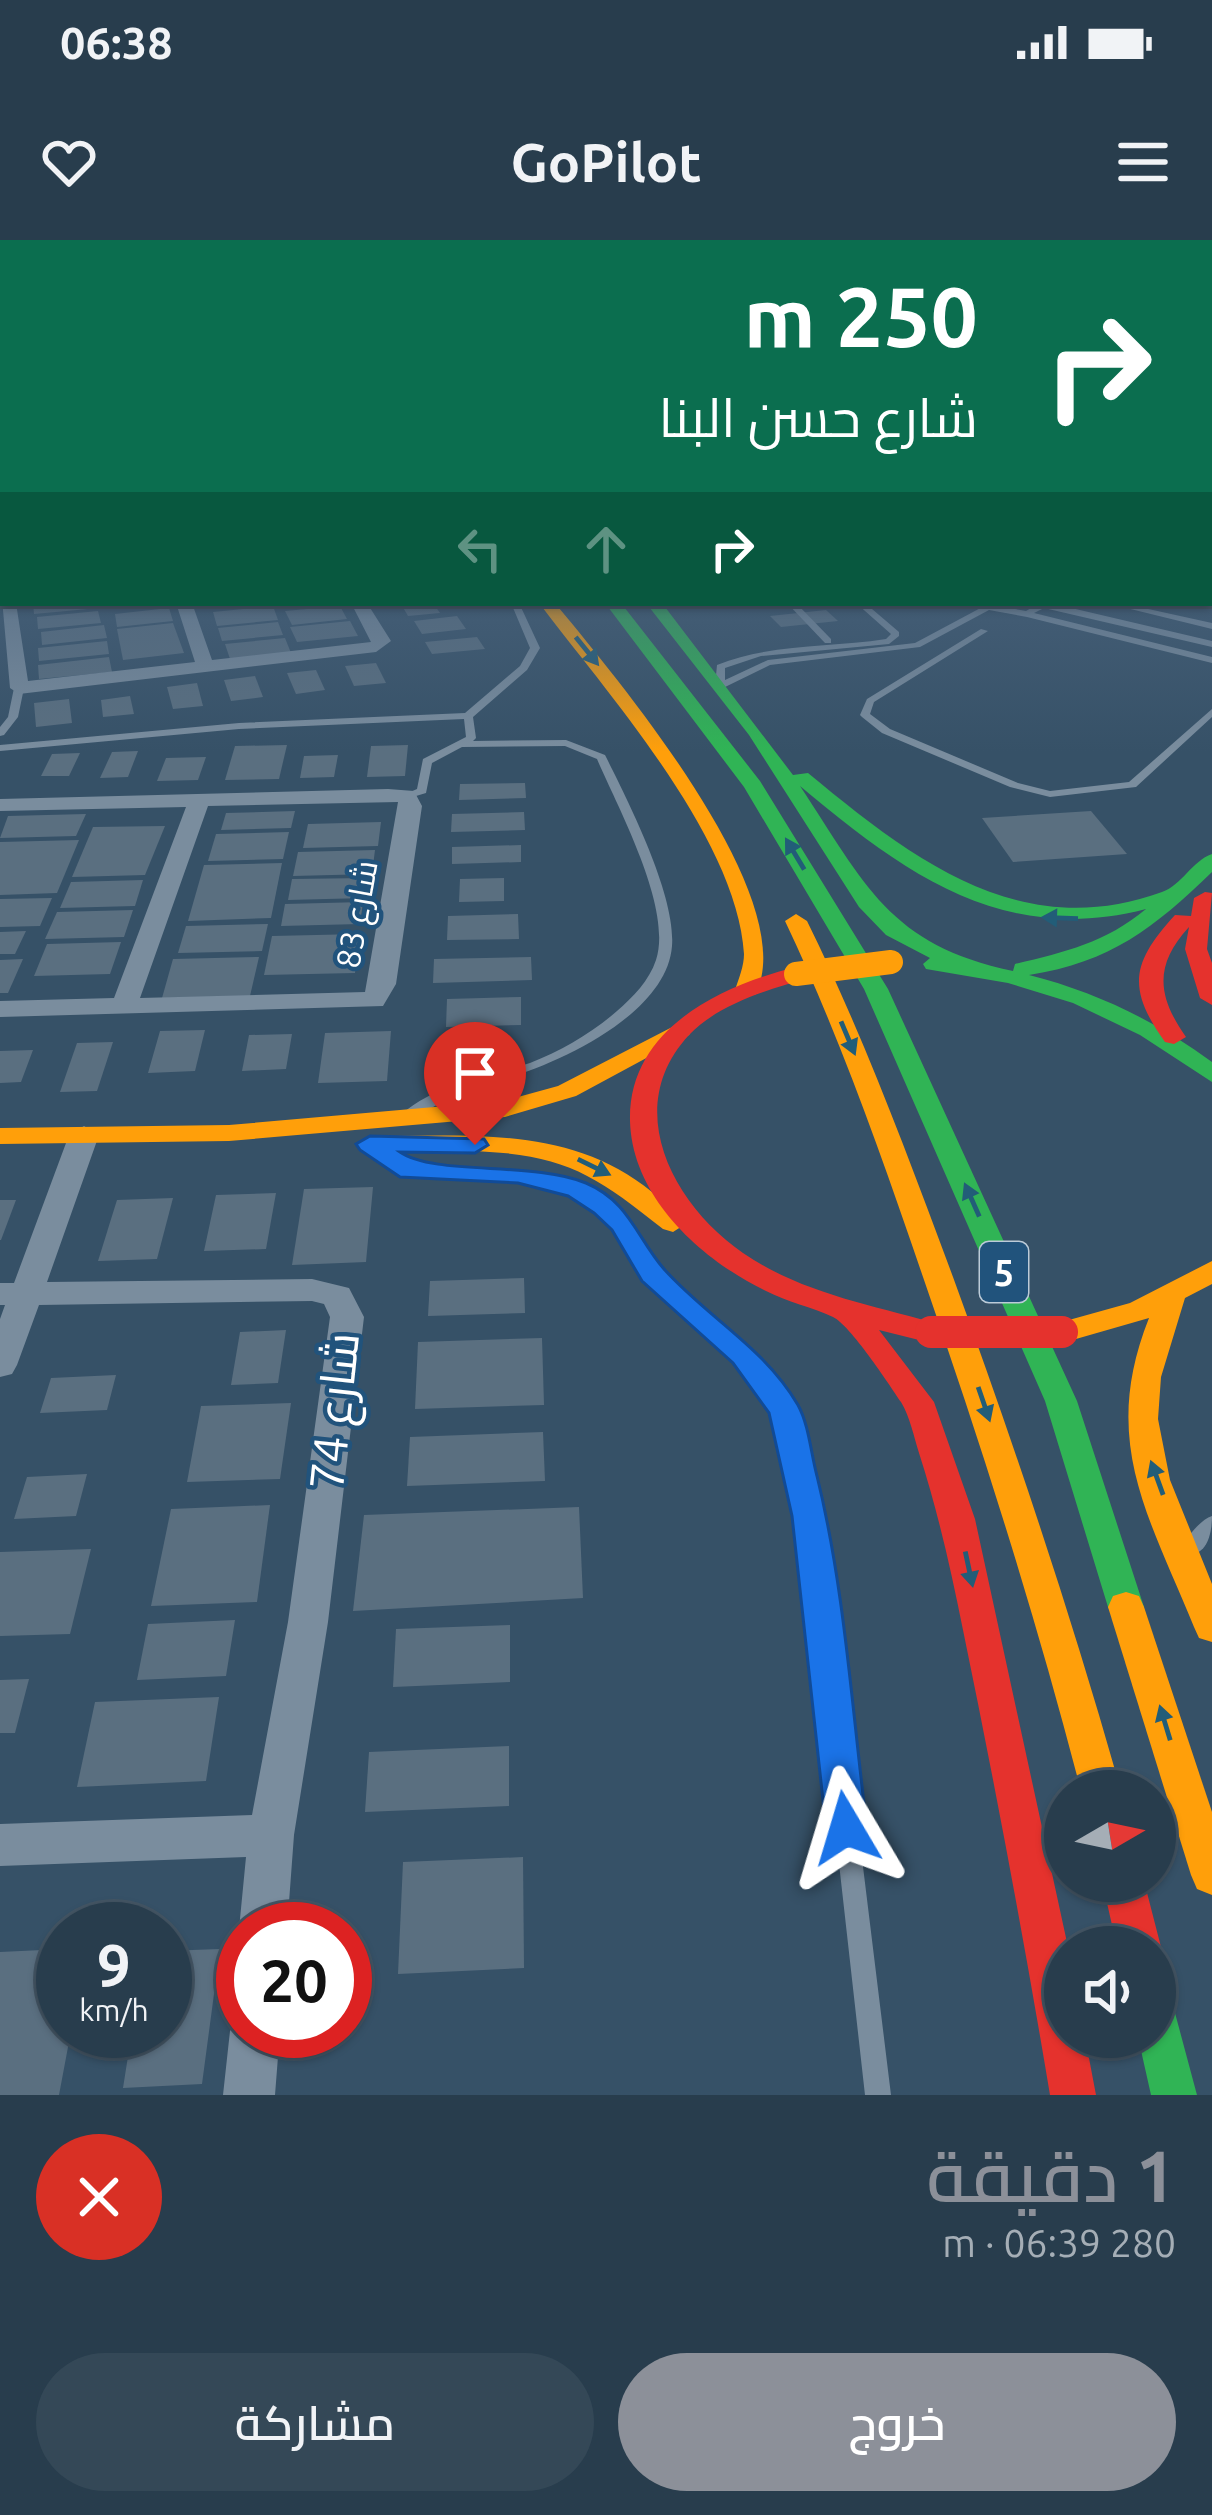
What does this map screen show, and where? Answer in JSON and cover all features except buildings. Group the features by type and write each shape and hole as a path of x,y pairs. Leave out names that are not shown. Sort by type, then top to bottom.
{"main road":[{"path":"549,606 627,700 690,799 742,901 756,956 747,990"},
{"path":"656,606 756,733 867,902 894,930 961,966"},
{"path":"603,607 698,744 752,838"},
{"name":"5","path":"603,607 640,632 753,785 877,989 1060,1401 1212,1875"},
{"path":"756,733 800,776 904,861 999,909 1084,919 1144,910 1173,896"},
{"path":"991,970 1095,959 1122,944 1212,860"},
{"path":"1209,895 1195,932 1196,969 1212,998"},
{"path":"1209,895 1151,950 1144,967 1147,994 1161,1022 1212,1075"},
{"name":"5","path":"785,901 871,1092 987,1412 1075,1683 1096,1770"},
{"path":"0,1136 229,1132 505,1109 553,1096 747,990 796,974 891,962 991,970 1063,988 1107,1006 1187,1052"},
{"path":"680,1030 645,1079 639,1137 666,1199 728,1258"},
{"path":"229,1132 370,1144 509,1145 576,1158 623,1183 728,1258 785,1290 851,1315 931,1332 1062,1332 1120,1320 1171,1300 1212,1271"},
{"path":"1171,1300 1152,1351 1142,1405 1148,1454 1212,1627"},
{"path":"851,1315 918,1402 958,1519 1032,1865 1073,2095"},
{"path":"1165,2058 1174,2095"}],"street":[{"path":"8,606 19,688 376,647 382,640 361,606"},
{"path":"185,606 206,669"},
{"path":"0,805 406,796"},
{"name":"شارع 83","path":"0,1009 374,1000 386,962 411,806 406,796"},
{"path":"124,1006 200,799"},
{"path":"0,1365 13,1294 84,1135"},
{"name":"شارع 74","path":"13,1294 313,1290 337,1296 347,1317 266,1902"},
{"path":"0,1845 272,1834"},
{"path":"249,2095 252,2058"}],"lane":[{"path":"0,748 239,726 469,716 524,668 535,648 516,606"},
{"path":"794,606 828,641"},
{"path":"863,606 896,634 889,641 811,652 780,648 738,658 720,667 721,686 751,668 786,659 917,645 988,607 1212,660"},
{"path":"1027,614 1041,606"},
{"path":"1053,606 1212,644"},
{"path":"1123,606 1212,626"},
{"path":"984,631 870,701 866,715 886,731 992,776 1050,794 1132,785 1212,712"},
{"path":"0,733 13,717 19,688"},
{"path":"406,796 422,791 427,761 471,738 469,716"},
{"path":"401,1120 431,1098 575,1049 610,1027 638,998 666,951 663,911 601,757 566,743 463,744"},
{"path":"370,1144 410,1171 518,1175 591,1198 623,1225 652,1274 744,1355 784,1411 809,1516 878,2095"},
{"path":"1185,1555 1212,1523"}],"traffic: fast":[{"path":"615,606 753,785 876,989 1061,1401 1126,1607"},
{"path":"656,606 756,733 867,902 894,930 961,966"},
{"path":"801,777 886,845 971,894 1016,908 1064,914 1116,910 1173,896"},
{"path":"1023,969 1082,956 1128,934 1212,860"},
{"path":"934,964 1010,977 1082,998 1149,1030 1212,1074"},
{"path":"1165,2058 1174,2095"}],"traffic: slow":[{"path":"549,606 673,770 729,868 747,914 755,954 747,990"},
{"path":"796,921 871,1093 958,1334 1045,1593 1095,1770"},
{"path":"796,974 891,962"},
{"path":"0,1136 229,1133 505,1109 567,1091 680,1030"},
{"path":"391,1144 496,1144 573,1157 617,1179 673,1223"},
{"path":"1062,1332 1140,1310 1212,1271"},
{"path":"1171,1300 1145,1377 1142,1419 1163,1511 1212,1627"},
{"path":"1126,1607 1212,1875"}],"traffic: jam":[{"path":"1205,898 1196,949 1212,998"},
{"path":"1174,1037 1154,1006 1149,977 1159,949 1183,920"},
{"path":"796,974 720,1002 681,1030 658,1059 646,1090 643,1122 649,1154 662,1185 682,1213 733,1260 804,1296 931,1332"},
{"path":"851,1315 918,1402 958,1519 1032,1865 1073,2095"},
{"path":"931,1332 1062,1332"},
{"path":"1128,1902 1134,1926"}],"route":[{"path":"475,1145 370,1144 410,1171 518,1175 577,1190 604,1207 623,1225 652,1274 744,1355 784,1411 809,1516 846,1828"}]}
